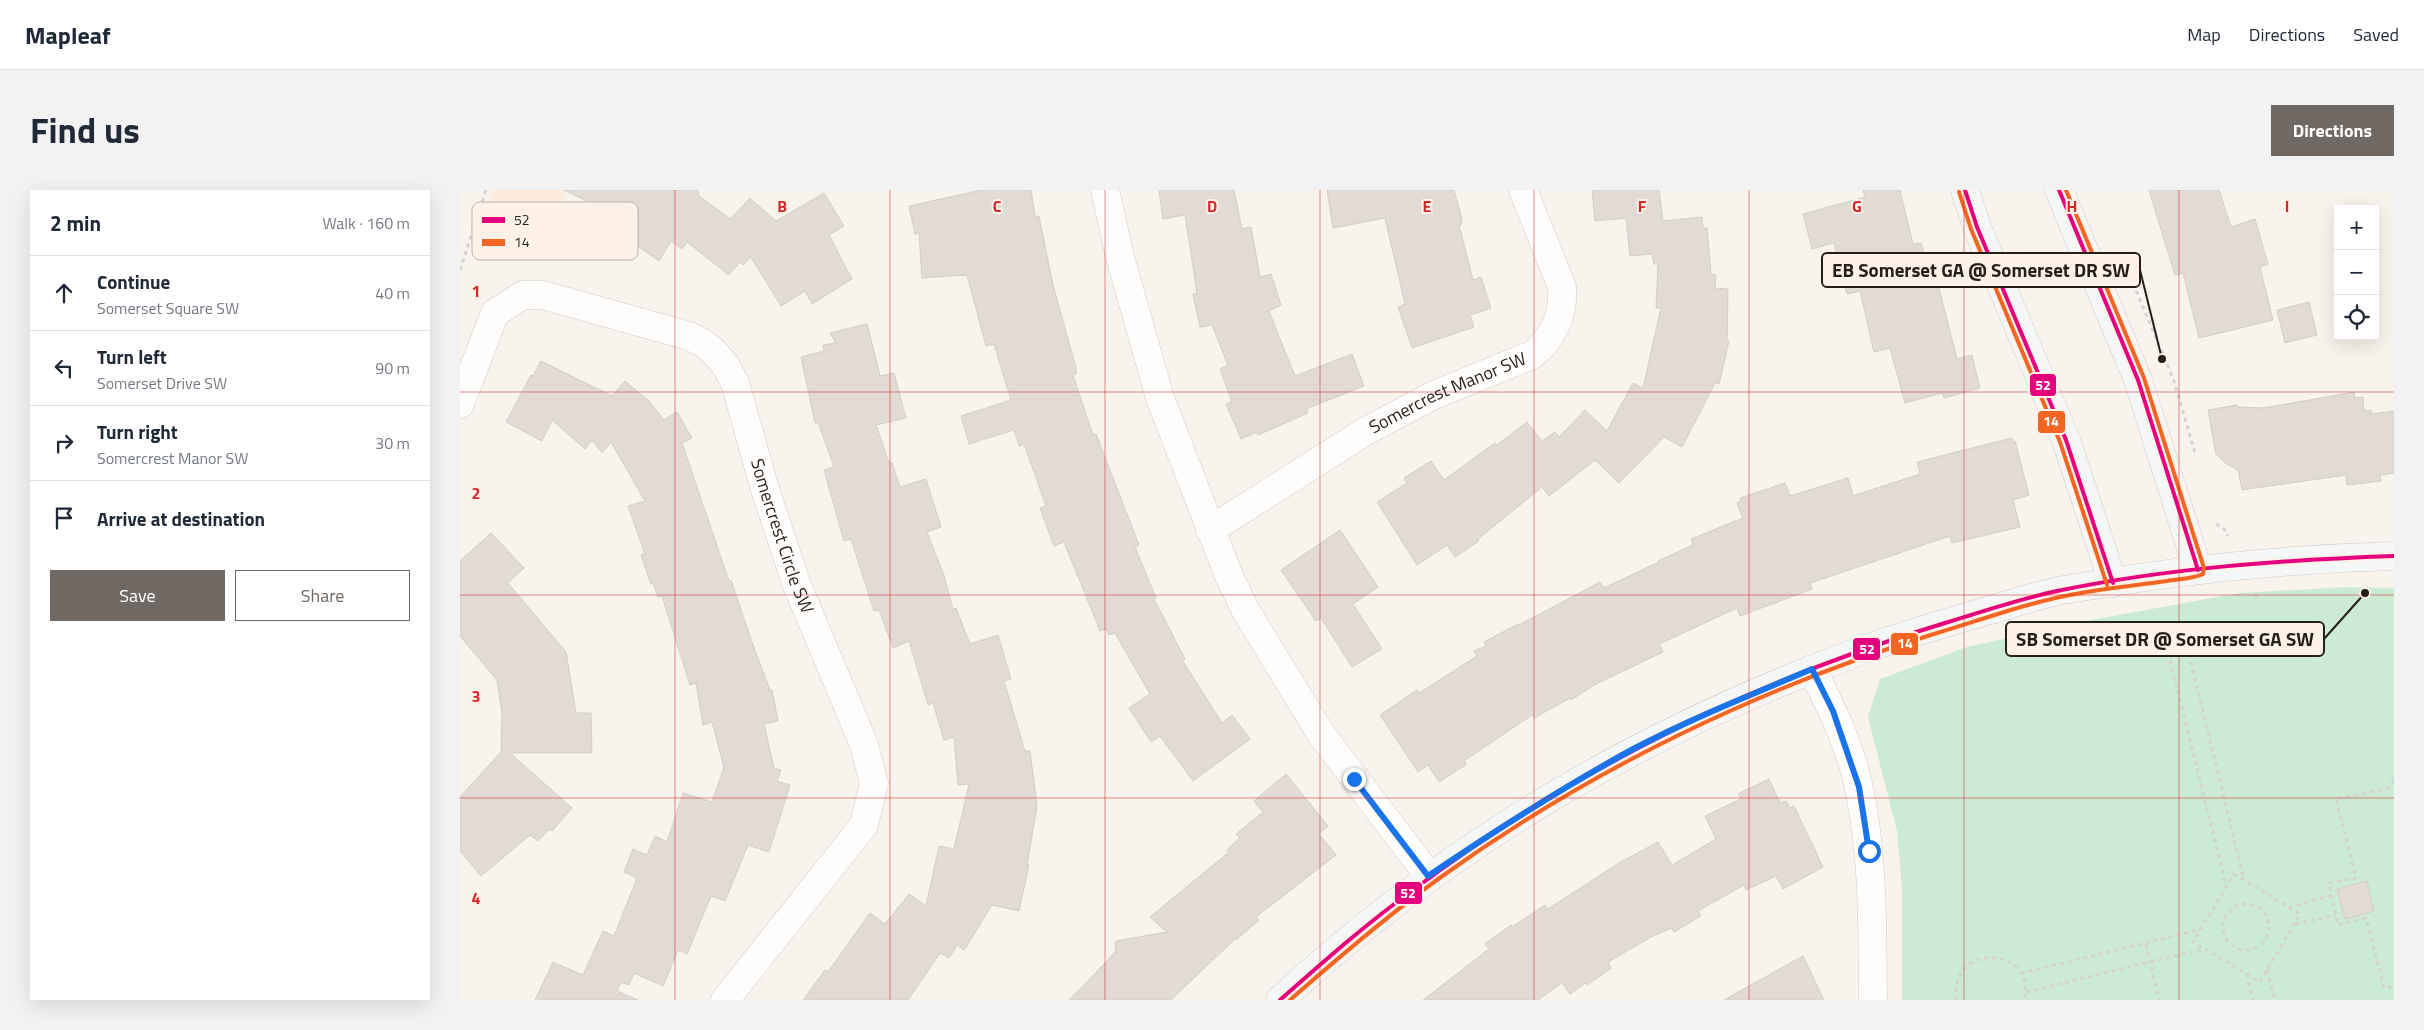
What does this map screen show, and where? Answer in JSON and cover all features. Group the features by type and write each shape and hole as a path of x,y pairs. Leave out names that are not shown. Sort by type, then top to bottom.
{"street":[{"path":"1105,190 1120,257 1160,398 1210,530 1246,611 1320,734 1428,876"},
{"name":"Somercrest Manor SW","path":"1210,530 1366,431 1434,396 1532,355 1544,345 1560,317 1563,305 1562,288 1523,190"},
{"path":"1965,190 1977,227 2066,440 2112,583"},
{"path":"2059,190 2138,380 2198,570"},
{"name":"Somercrest Circle SW","path":"460,404 495,313 523,295 544,295 689,336 703,343 714,352 726,366 735,384 764,486 796,583 863,742 874,783 864,825 725,1000"},
{"path":"1280,1000 1330,953 1428,876 1514,818 1638,747 1725,705 1812,669 1917,630 2067,589 2198,570 2321,558 2394,556"},
{"path":"1812,669 1833,711 1859,787 1872,878 1873,1000"}],"path":[{"path":"482,202 486,190"},
{"path":"460,270 472,233"},
{"path":"2189,654 2245,881"},
{"path":"2170,660 2226,887"},
{"path":"2394,780 2386,789 2336,798 2356,878 2329,883 2338,925 2366,918 2384,988 2394,986"},
{"path":"2234,874 2300,914 2260,982 2193,942 2226,887 2234,874"},
{"path":"2290,908 2332,895"},
{"path":"2251,904 2268,918 2268,937 2259,947 2252,950 2238,949 2229,943 2224,936 2223,928 2226,915 2238,905 2251,904"},
{"path":"2294,924 2336,915"},
{"path":"2021,973 2200,930"},
{"path":"2146,944 2159,1000"},
{"path":"2026,992 2204,949"},
{"path":"1957,1000 1956,984 1964,969 1977,960 1989,956 2010,962 2021,973 2026,992 2025,1000"},
{"path":"2267,970 2275,1000"},
{"path":"2246,974 2253,1000"}],"shaded area":[{"path":"493,190 566,190 562,202 489,202"}],"green space":[{"path":"2347,587 2394,588 2394,1000 1902,1000 1902,888 1897,831 1868,717 1880,679 1967,647 2080,622 2239,593"}],"building":[{"path":"564,190 698,190 699,196 730,219 750,198 776,221 824,193 844,226 829,235 852,279 812,304 805,291 781,306 751,257 743,265 740,262 729,275 687,242 682,249 671,241 659,261 638,246 638,202 589,202"},
{"path":"981,190 1031,190 1035,217 1039,216 1053,285 1076,368 1076,374 1073,375 1093,435 1096,434 1139,545 1135,547 1156,598 1154,599 1185,659 1182,660 1222,723 1232,715 1250,739 1193,781 1160,736 1151,742 1129,708 1150,694 1115,633 1109,635 1106,629 1100,631 1064,542 1054,546 1040,508 1046,506 1024,444 1019,446 1014,430 969,444 961,416 1011,400 994,344 986,346 967,275 922,278 919,233 915,234 909,206"},
{"path":"1159,190 1234,190 1242,229 1251,227 1260,277 1271,274 1281,305 1269,311 1295,376 1352,354 1364,386 1306,409 1308,413 1258,435 1257,432 1241,439 1226,404 1232,402 1220,369 1228,365 1212,325 1200,327 1193,294 1197,293 1185,215 1163,219"},
{"path":"1327,190 1454,190 1462,219 1461,225 1459,225 1473,280 1481,277 1491,308 1470,315 1474,327 1412,348 1398,307 1405,304 1385,218 1333,228"},
{"path":"1592,190 1659,190 1663,221 1702,217 1703,228 1707,228 1711,274 1716,275 1715,288 1728,289 1727,341 1729,341 1719,384 1715,383 1682,447 1664,437 1619,483 1595,460 1549,496 1542,487 1478,539 1479,541 1455,557 1447,545 1417,565 1377,502 1407,483 1404,478 1431,461 1444,480 1495,443 1497,445 1527,422 1542,441 1555,432 1559,437 1585,410 1607,431 1633,383 1643,388 1661,308 1656,308 1658,264 1654,264 1652,254 1630,256 1626,218 1595,221"},
{"path":"1863,190 1900,190 1913,244 1921,243 1933,290 1939,288 1957,359 1972,355 1980,388 1944,398 1942,393 1905,403 1890,348 1874,352 1860,291 1847,294 1834,243 1812,249 1803,214 1865,197"},
{"path":"2149,190 2219,190 2231,227 2255,219 2268,264 2260,267 2273,320 2199,338 2183,273 2175,275"},
{"path":"2309,302 2317,335 2285,343 2277,310"},
{"path":"867,324 880,376 894,373 906,418 876,425 888,460 892,463 900,487 926,479 941,527 927,532 944,575 953,609 956,608 970,644 998,635 1011,679 1004,681 1025,751 1030,751 1037,806 1027,865 1029,865 1019,911 992,905 964,950 957,945 949,958 940,953 908,1000 803,1000 825,970 828,972 870,913 885,924 909,894 926,906 939,846 954,849 969,784 958,785 954,737 944,740 933,703 928,705 909,641 893,648 879,610 874,611 851,539 844,541 824,470 834,467 818,422 815,423 801,357 824,351 823,345 836,343 830,333"},
{"path":"541,361 612,396 625,381 649,401 664,420 677,412 692,438 682,443 729,581 731,580 753,645 770,690 772,690 778,721 764,724 774,768 781,770 777,781 790,785 769,852 748,845 725,901 711,896 687,954 678,950 663,986 634,973 629,985 621,982 617,991 638,1000 535,1000 553,962 583,975 603,931 614,936 637,878 624,872 633,849 647,855 655,836 667,842 683,793 712,802 724,767 712,722 703,725 696,683 690,685 662,596 658,597 653,583 651,584 641,555 645,554 628,506 645,501 611,442 602,453 592,440 585,449 552,420 542,441 506,422 531,375 533,376"},
{"path":"2354,392 2355,398 2363,397 2364,411 2371,410 2371,414 2394,411 2394,473 2380,475 2381,481 2347,485 2346,475 2242,490 2238,470 2225,463 2216,454 2208,410 2237,405 2237,407 2264,408"},
{"path":"2012,438 2013,442 2015,441 2029,495 2013,500 2020,527 1952,543 1950,536 1810,583 1812,589 1740,616 1737,608 1659,644 1663,652 1594,685 1571,700 1570,698 1534,718 1532,715 1464,761 1467,764 1439,782 1428,765 1418,772 1380,715 1417,690 1419,693 1477,656 1474,651 1486,646 1484,642 1600,582 1604,588 1693,545 1691,539 1743,518 1737,503 1741,501 1740,498 1785,483 1790,496 1848,478 1853,496 1920,474 1917,462"},
{"path":"1340,530 1378,587 1353,604 1382,649 1352,667 1321,618 1316,621 1281,570"},
{"path":"491,533 524,568 508,583 566,652 576,713 591,713 592,753 510,753 572,808 552,831 549,829 538,841 530,835 481,876 460,851 460,797 501,752 502,713 497,680 460,636 460,561"},
{"path":"1286,774 1328,826 1319,834 1336,855 1256,917 1259,920 1235,939 1171,1000 1069,1000 1115,952 1116,941 1167,932 1150,917 1229,852 1227,850 1240,838 1236,834 1263,812 1254,801"},
{"path":"1769,779 1780,803 1786,801 1790,808 1794,806 1823,867 1783,889 1776,876 1746,890 1744,885 1698,911 1701,916 1674,932 1672,928 1651,937 1608,962 1611,968 1587,985 1585,983 1570,994 1562,983 1538,1000 1423,1000 1489,949 1485,944 1511,925 1512,927 1545,905 1548,909 1619,863 1658,842 1672,865 1716,839 1705,816 1741,799 1738,794"},
{"path":"2367,881 2374,911 2345,919 2337,889"},
{"path":"1803,956 1824,1000 1724,1000"}],"transit line":[{"name":"52","path":"1965,190 1977,227 2066,440 2113,583"},
{"name":"52","path":"2059,190 2138,380 2198,570"},
{"name":"14","path":"1290,1000 1402,906 1498,838 1557,801 1617,767 1742,705 1871,655 2008,611 2063,596 2185,579 2203,574 2204,568 2144,378 2066,190"},
{"name":"14","path":"1959,192 1971,229 2060,442 2107,585"},
{"name":"52","path":"1280,1000 1396,903 1473,847 1536,806 1601,768 1667,733 1735,701 1804,672 1874,646 1945,623 2057,591 2141,576 2225,566 2394,556"}],"place":[{"name":"EB Somerset GA @ Somerset DR SW","path":"2162,359"},
{"name":"SB Somerset DR @ Somerset GA SW","path":"2365,593"}],"route":[{"path":"1354,779 1428,876 1514,818 1638,747 1725,705 1812,669 1833,711 1859,787 1869,851"}]}
